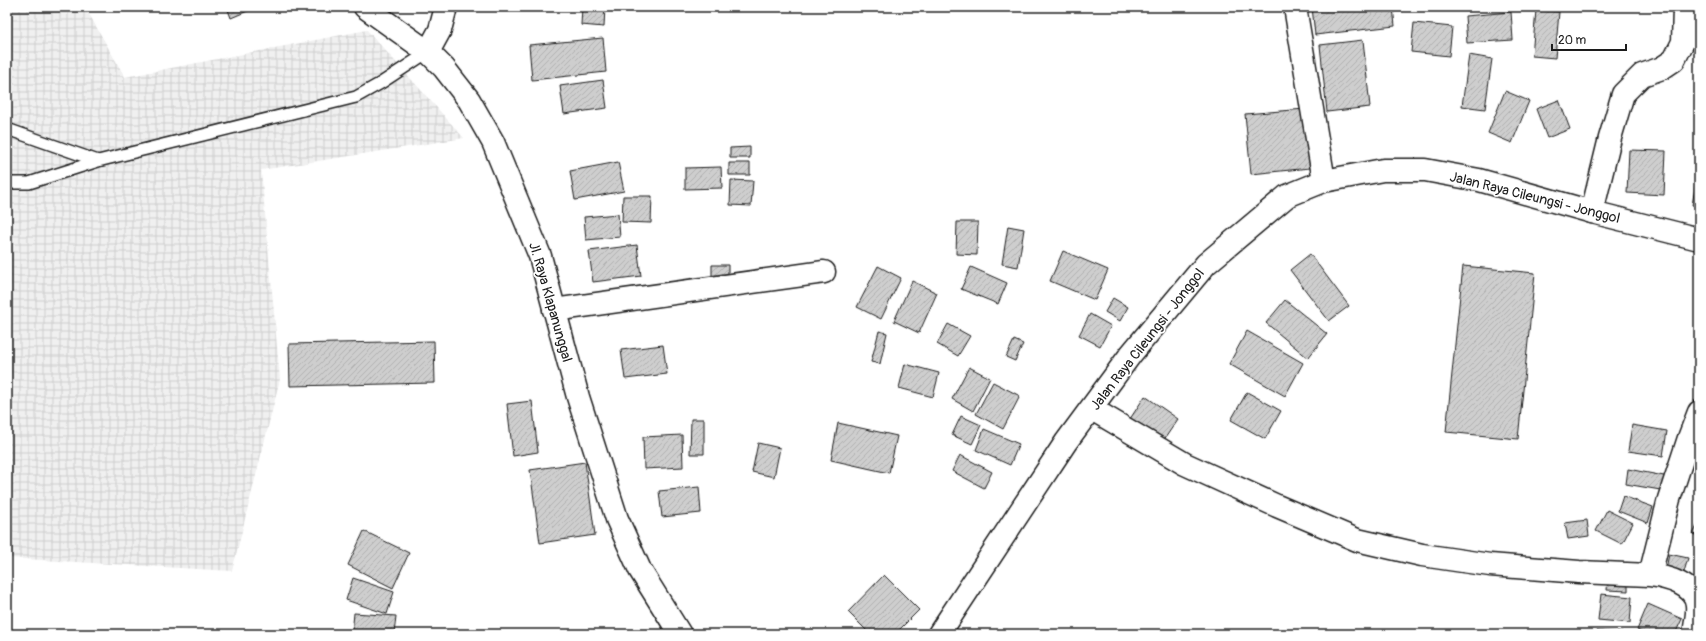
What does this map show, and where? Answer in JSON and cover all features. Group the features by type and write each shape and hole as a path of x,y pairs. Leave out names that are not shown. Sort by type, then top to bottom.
{"street":[{"name":"Jl. Raya Klapanunggal","path":"365,7 428,52 444,68 469,100 493,142 540,256 578,397 617,519 640,570 675,631"},
{"path":"428,52 440,30 446,7"},
{"path":"1295,7 1324,181"},
{"path":"1592,212 1610,138 1623,94 1642,75 1662,68 1674,60 1683,42 1684,7"},
{"name":"Jalan Raya Cileungsi - Jonggol","path":"940,634 1066,442 1092,409 1131,354 1206,264 1287,196 1324,181 1383,170 1425,170 1479,180 1592,212 1699,239"},
{"path":"554,310 824,272"},
{"path":"1092,409 1186,464 1277,506 1357,540 1422,555 1490,565 1579,572 1650,575 1676,582 1689,588 1698,604 1694,634"},
{"path":"1650,575 1669,499 1699,412"}],"lane":[{"path":"7,183 29,183 98,161 356,97 381,83 428,52"},
{"path":"7,129 98,161"}],"shaded area":[{"path":"7,7 85,7 125,77 367,30 464,138 261,170 280,379 232,571 7,558"}],"building":[{"path":"227,7 257,7 231,18"},
{"path":"582,7 605,7 604,27 581,25"},
{"path":"1312,7 1393,7 1395,26 1315,35"},
{"path":"1536,10 1559,12 1555,58 1532,56"},
{"path":"1511,12 1513,40 1467,43 1465,16"},
{"path":"1414,23 1452,27 1449,56 1411,52"},
{"path":"603,38 606,72 532,80 529,45"},
{"path":"1363,40 1370,107 1327,112 1320,45"},
{"path":"1469,55 1492,59 1485,109 1462,106"},
{"path":"603,80 607,108 564,114 560,86"},
{"path":"1505,91 1529,101 1512,143 1488,133"},
{"path":"1559,100 1570,129 1547,138 1536,109"},
{"path":"1305,109 1310,168 1251,174 1245,114"},
{"path":"750,147 750,158 730,158 730,148"},
{"path":"1629,150 1666,151 1664,195 1627,193"},
{"path":"618,162 624,191 575,200 570,171"},
{"path":"729,163 750,163 750,175 729,175"},
{"path":"1699,165 1699,206 1692,205"},
{"path":"721,167 722,188 685,189 685,168"},
{"path":"731,180 753,181 751,206 730,205"},
{"path":"623,196 652,196 651,223 622,222"},
{"path":"618,214 620,237 586,240 584,217"},
{"path":"957,222 978,222 977,255 956,254"},
{"path":"1008,226 1024,229 1018,267 1002,264"},
{"path":"637,245 641,276 593,282 589,251"},
{"path":"1063,251 1108,270 1095,300 1050,281"},
{"path":"1310,254 1349,306 1329,321 1290,270"},
{"path":"712,265 728,265 728,278 712,279"},
{"path":"878,266 901,278 881,319 857,307"},
{"path":"1463,266 1535,273 1518,439 1446,432"},
{"path":"971,267 1007,283 998,304 961,289"},
{"path":"912,281 937,293 919,333 894,321"},
{"path":"1113,298 1128,307 1120,321 1105,312"},
{"path":"1285,300 1327,334 1308,358 1266,323"},
{"path":"1090,314 1111,326 1100,346 1079,335"},
{"path":"948,324 970,336 958,356 937,344"},
{"path":"879,331 887,333 880,364 871,362"},
{"path":"1247,331 1303,363 1285,396 1229,364"},
{"path":"1014,340 1023,344 1015,361 1006,357"},
{"path":"434,341 435,383 290,386 289,344"},
{"path":"663,345 667,374 625,379 621,350"},
{"path":"905,364 939,373 933,397 899,388"},
{"path":"969,367 990,378 973,411 952,399"},
{"path":"993,382 1020,396 1003,429 976,414"},
{"path":"1247,392 1281,411 1265,439 1231,420"},
{"path":"1145,396 1178,419 1159,447 1126,425"},
{"path":"532,401 538,452 513,456 507,404"},
{"path":"961,416 981,425 972,444 952,435"},
{"path":"691,419 704,419 704,454 690,454"},
{"path":"838,423 897,436 889,473 831,460"},
{"path":"1632,425 1667,431 1663,456 1628,451"},
{"path":"984,429 1019,444 1010,465 976,450"},
{"path":"682,435 683,467 644,469 643,437"},
{"path":"758,443 780,448 774,477 752,472"},
{"path":"960,455 992,472 984,488 952,471"},
{"path":"585,462 595,535 540,543 530,470"},
{"path":"1628,469 1669,477 1666,491 1626,484"},
{"path":"699,487 701,513 662,517 659,491"},
{"path":"1623,496 1653,507 1648,523 1618,511"},
{"path":"1607,510 1633,523 1622,544 1596,531"},
{"path":"1587,520 1589,536 1568,539 1565,523"},
{"path":"1699,522 1699,537 1693,534"},
{"path":"364,531 409,553 393,588 348,565"},
{"path":"1669,554 1688,558 1684,572 1666,569"},
{"path":"884,575 919,610 895,634 870,634 848,612"},
{"path":"1608,577 1628,578 1628,591 1607,590"},
{"path":"353,578 394,592 387,614 346,600"},
{"path":"1601,594 1632,597 1630,623 1598,620"},
{"path":"1648,604 1682,619 1675,634 1647,634 1637,630"},
{"path":"354,613 396,616 394,634 352,634"},
{"path":"1597,631 1628,633 1628,634 1597,634"}]}
